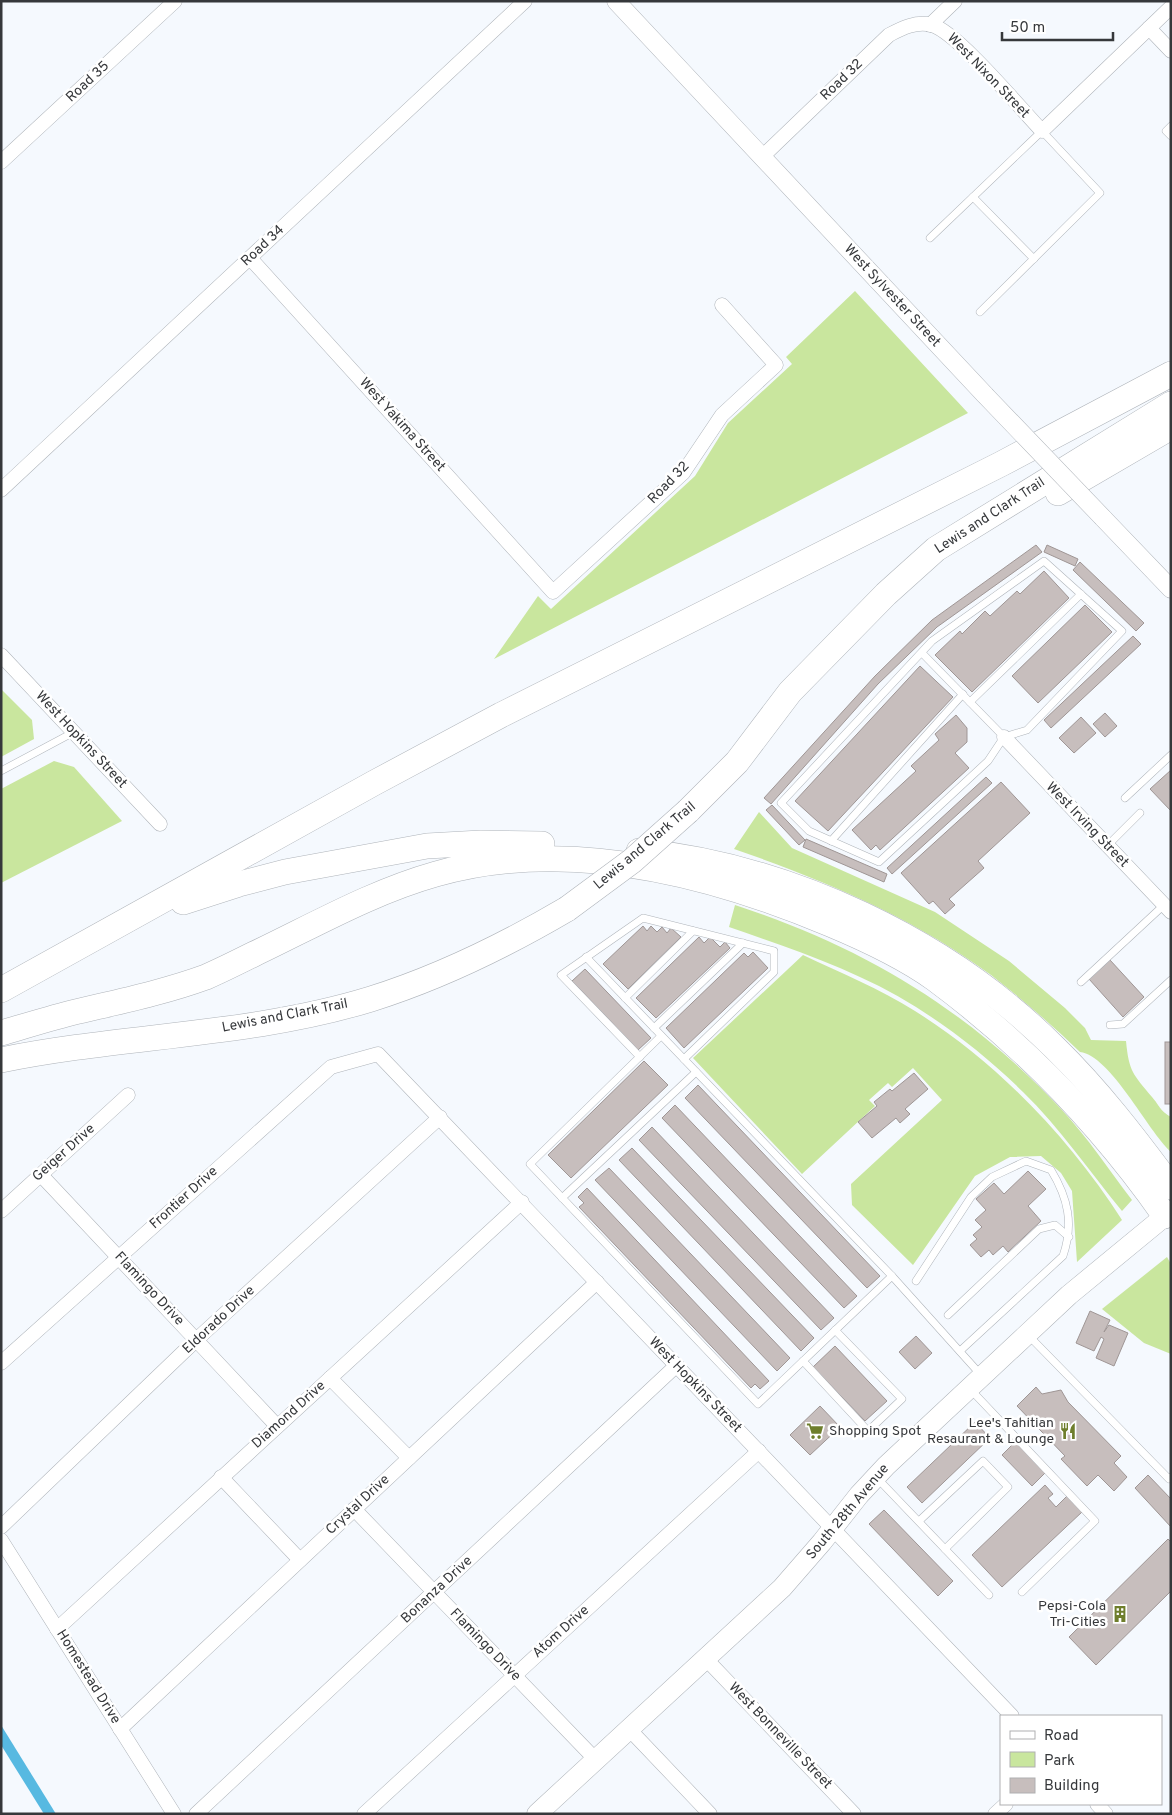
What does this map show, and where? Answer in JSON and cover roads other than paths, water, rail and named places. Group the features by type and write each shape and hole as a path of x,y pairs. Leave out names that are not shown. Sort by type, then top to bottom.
{"highway":[{"path":"1,990 493,719 1001,464 1171,374"},
{"name":"Lewis and Clark Trail","path":"1,1060 284,1019 370,1000 456,968 494,950 566,909 632,861 688,811 737,762 790,692 886,594 936,549 1171,404"},
{"path":"886,594 923,578 981,538 1171,427"},
{"path":"71,950 148,915 239,884 285,872 427,846 481,843 572,845 674,855 735,867 804,889 883,925 945,960 1010,1009 1053,1046 1111,1109 1171,1187"},
{"path":"1,1033 69,1014 142,998 208,976 370,898 436,874 495,862 524,859 568,859 665,871 728,886 797,910 871,942 933,977 995,1027 1058,1085 1168,1214"}],"main road":[{"name":"South 28th Avenue","path":"537,1814 782,1588 833,1529 875,1476 1027,1334 1102,1267 1168,1214"}],"street":[{"name":"Road 35","path":"1,162 175,1"},
{"name":"Road 34","path":"1,490 525,1"},
{"name":"West Sylvester Street","path":"616,1 763,156 814,214 1171,589"},
{"path":"930,25 955,1"},
{"path":"1042,132 1171,7"},
{"name":"Road 32","path":"763,156 889,36 910,25 930,25"},
{"name":"West Nixon Street","path":"930,25 951,36 1042,132"},
{"path":"1149,28 1171,51"},
{"name":"West Yakima Street","path":"250,258 553,592"},
{"name":"Road 32","path":"553,592 683,473 722,415 776,365 722,305"},
{"name":"West Hopkins Street","path":"1,655 160,824"},
{"name":"West Irving Street","path":"1004,737 1168,909"},
{"name":"West Hopkins Street","path":"378,1054 522,1202 596,1282 1011,1715"},
{"name":"Frontier Drive","path":"1,1363 331,1067 378,1054"},
{"name":"Geiger Drive","path":"1,1211 128,1095"},
{"name":"Eldorado Drive","path":"1,1527 196,1340 440,1117"},
{"name":"Flamingo Drive","path":"41,1174 277,1426"},
{"name":"Diamond Drive","path":"57,1629 522,1202"},
{"name":"Crystal Drive","path":"120,1729 596,1282"},
{"name":"Bonanza Drive","path":"196,1814 677,1365"},
{"path":"330,1378 409,1458"},
{"name":"Atom Drive","path":"364,1814 759,1451"},
{"path":"221,1477 300,1560"},
{"name":"Flamingo Drive","path":"354,1509 596,1760"},
{"name":"Homestead Drive","path":"1,1540 174,1814"},
{"name":"West Bonneville Street","path":"706,1659 854,1814"},
{"path":"629,1729 710,1814"},
{"path":"995,1814 1005,1805"}],"lane":[{"path":"1171,126 1166,131 1171,136"},
{"path":"930,238 1042,132 1100,193 980,312"},
{"path":"973,196 1034,259"},
{"path":"1044,561 1122,631 1027,730 1004,737 988,761 879,862 810,831 782,803 922,653 932,641 1044,561"},
{"path":"970,702 1081,594"},
{"path":"922,653 1004,737"},
{"path":"831,841 963,694"},
{"path":"1,771 74,732"},
{"path":"1126,798 1171,755"},
{"path":"1108,846 1140,813"},
{"path":"1081,982 1168,909"},
{"path":"640,1057 560,975 643,918 774,951 774,972 684,1059"},
{"path":"625,998 694,931"},
{"path":"654,1028 743,943"},
{"path":"586,957 892,1276 960,1351 976,1382 1095,1521 1022,1592"},
{"path":"1110,1025 1123,1024 1171,980"},
{"path":"662,1036 530,1164 758,1404 892,1276"},
{"path":"562,1198 696,1072"},
{"path":"916,1281 971,1197 992,1177 1026,1161 1051,1170 1064,1192 1069,1237 1063,1256 960,1351"},
{"path":"948,1315 1039,1229 1055,1225 1069,1237"},
{"path":"802,1361 868,1431 902,1398 835,1330"},
{"path":"1027,1334 1169,1479 1171,1477"},
{"path":"919,1521 983,1461 1008,1487 945,1549"},
{"path":"875,1476 989,1595"}],"water":[{"path":"1,1725 56,1814 44,1814 1,1745"}],"place":[{"name":"Shopping Spot","path":"815,1431"},
{"name":"Lee's Tahitian Resaurant & Lounge","path":"1068,1431"},
{"name":"Pepsi-Cola Tri-Cities","path":"1120,1614"}]}
